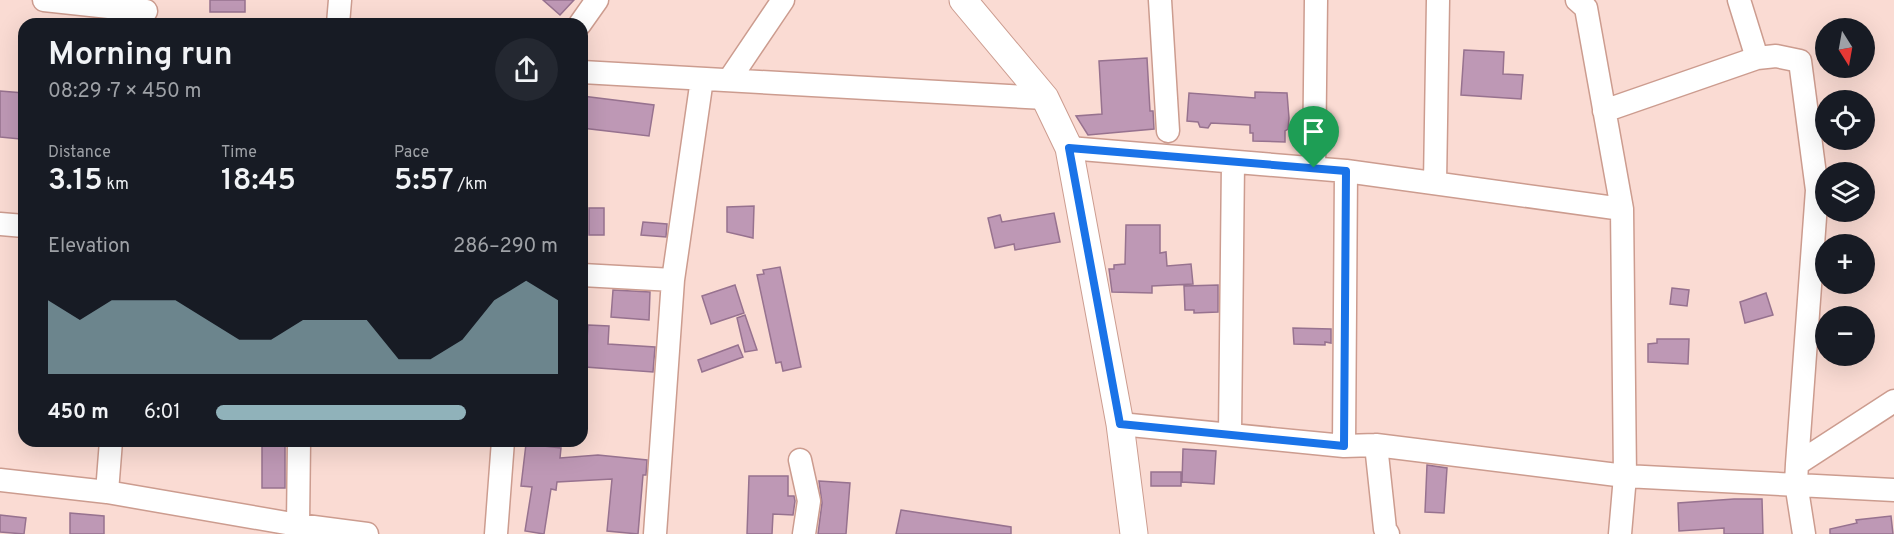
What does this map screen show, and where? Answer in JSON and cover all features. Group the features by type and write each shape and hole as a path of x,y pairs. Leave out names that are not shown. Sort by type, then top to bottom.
{"main road":[{"path":"963,0 1045,98 1069,148 1120,424 1134,534"}],"street":[{"path":"44,0 146,12"},
{"path":"338,18 340,0"},
{"path":"584,18 597,0"},
{"path":"729,80 783,0"},
{"path":"1160,0 1168,131"},
{"path":"1314,168 1316,0"},
{"path":"1435,183 1438,0"},
{"path":"1577,0 1586,8 1622,209 1625,476 1620,534"},
{"path":"1739,0 1757,58"},
{"path":"1604,111 1757,58 1776,56 1800,61 1817,190 1796,474 1804,534"},
{"path":"588,72 1045,98"},
{"path":"655,534 673,280 702,79"},
{"path":"1069,148 1346,171 1622,209"},
{"path":"1230,434 1233,162"},
{"path":"1344,446 1346,171"},
{"path":"0,224 18,226"},
{"path":"588,275 673,280"},
{"path":"1796,474 1894,401"},
{"path":"1120,424 1344,446 1377,445 1625,476 1796,474 1894,490"},
{"path":"1377,445 1385,529 1388,534"},
{"path":"106,492 110,447"},
{"path":"298,525 299,447"},
{"path":"496,534 503,447"},
{"path":"800,460 809,501 804,534"},
{"path":"0,480 106,492 298,525 367,534"}],"building":[{"path":"210,0 245,0 245,12 210,12"},
{"path":"543,0 574,0 560,15"},
{"path":"1464,50 1504,52 1503,74 1523,75 1521,99 1461,95"},
{"path":"1147,58 1150,111 1153,111 1154,129 1088,135 1076,116 1102,114 1099,61"},
{"path":"0,91 18,92 18,139 0,137"},
{"path":"1255,92 1287,93 1289,118 1288,129 1285,131 1285,142 1253,141 1250,125 1211,123 1208,128 1200,127 1198,122 1187,121 1189,93 1255,98"},
{"path":"588,97 654,105 649,136 588,129"},
{"path":"754,206 753,238 727,232 727,207"},
{"path":"589,208 604,208 604,235 589,235"},
{"path":"1054,213 1060,242 1015,250 1014,244 995,248 988,218 1000,215 1002,222"},
{"path":"643,222 667,224 666,237 641,235"},
{"path":"1126,225 1160,225 1160,253 1166,252 1167,266 1191,264 1193,284 1152,286 1152,293 1112,292 1109,269 1114,269 1114,265 1125,264"},
{"path":"780,267 801,367 783,371 781,362 776,363 757,275 764,274 763,270"},
{"path":"735,285 744,313 711,324 702,296"},
{"path":"1218,285 1218,312 1194,313 1194,310 1185,310 1184,286"},
{"path":"1672,288 1689,290 1687,306 1670,304"},
{"path":"613,290 650,292 649,320 611,317"},
{"path":"1766,293 1773,315 1745,323 1740,302"},
{"path":"745,315 757,350 745,352 737,318"},
{"path":"588,325 609,326 608,344 655,347 653,372 588,367"},
{"path":"1293,328 1331,329 1331,343 1325,342 1325,345 1294,344"},
{"path":"1657,339 1689,339 1688,364 1648,362 1648,344 1657,343"},
{"path":"738,345 743,357 702,372 698,360"},
{"path":"262,447 285,447 285,488 262,488"},
{"path":"526,447 561,448 560,458 598,455 647,460 646,475 643,475 638,534 607,531 612,479 557,482 556,490 551,489 544,534 525,531 532,487 521,486"},
{"path":"1183,449 1216,451 1214,484 1182,482"},
{"path":"1427,465 1447,468 1444,513 1425,512"},
{"path":"1151,472 1181,472 1181,486 1151,486"},
{"path":"749,476 788,476 788,496 794,496 795,501 793,515 773,514 772,534 747,534"},
{"path":"819,481 850,483 846,534 818,534 822,503"},
{"path":"1762,499 1763,534 1724,534 1724,528 1679,531 1678,503"},
{"path":"901,510 1011,527 1011,534 896,534"},
{"path":"70,513 104,516 104,534 70,534"},
{"path":"0,515 26,518 24,534 0,532"},
{"path":"1891,516 1893,534 1830,534 1830,529 1857,523 1856,520"}],"route":[{"path":"1069,148 1314,168 1346,171 1344,446 1120,424 1069,148"}]}
